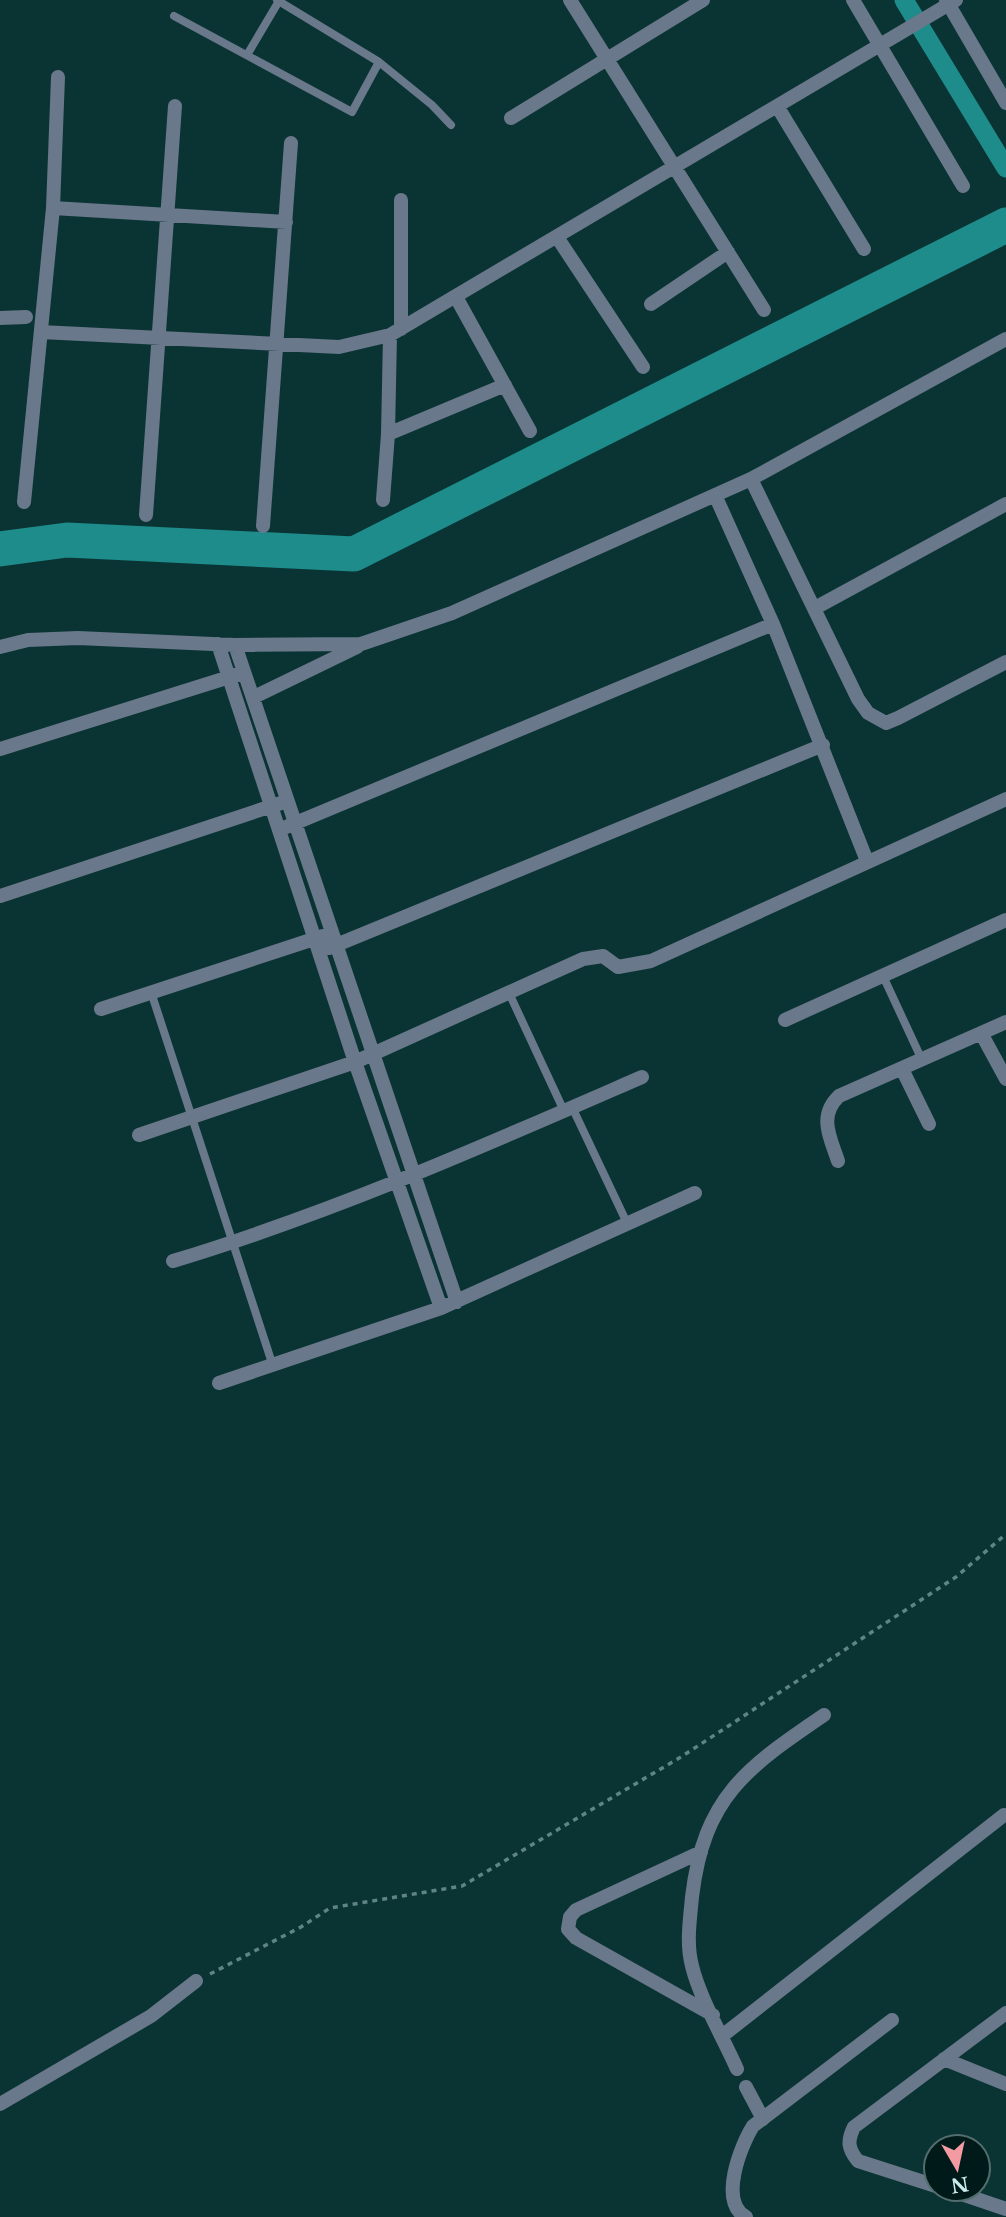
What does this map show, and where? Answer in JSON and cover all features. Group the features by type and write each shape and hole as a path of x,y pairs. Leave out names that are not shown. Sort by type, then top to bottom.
{"street":[{"path":"570,0 764,310"},
{"path":"511,118 703,0"},
{"path":"853,0 963,186"},
{"path":"41,332 339,347 395,332 881,45 950,1 1006,103"},
{"path":"24,502 53,208 58,77"},
{"path":"146,516 175,106"},
{"path":"777,106 864,249"},
{"path":"263,526 291,143"},
{"path":"383,500 401,200"},
{"path":"53,208 286,222"},
{"path":"557,237 643,367"},
{"path":"651,304 728,253"},
{"path":"456,297 530,431"},
{"path":"0,318 26,317"},
{"path":"254,697 361,644 452,613 751,479 1006,339"},
{"path":"388,434 505,385"},
{"path":"751,479 858,699 868,713 886,723 1006,662"},
{"path":"715,495 773,624 867,862"},
{"path":"815,608 1006,504"},
{"path":"280,829 773,624"},
{"path":"0,647 29,640 78,638 236,645 361,644"},
{"path":"218,644 355,1062 457,1302"},
{"path":"236,645 371,1055 441,1308"},
{"path":"0,749 245,672"},
{"path":"101,1009 333,940 823,745"},
{"path":"139,1135 355,1062 595,956 603,956 618,967 651,961 1006,799"},
{"path":"0,896 288,801"},
{"path":"785,1020 1006,920"},
{"path":"838,1161 826,1127 826,1113 830,1104 839,1096 1006,1022"},
{"path":"981,1033 1006,1079"},
{"path":"902,1069 929,1124"},
{"path":"173,1261 232,1243 406,1180 642,1077"},
{"path":"219,1383 457,1302 695,1192"},
{"path":"737,2069 692,1966 688,1934 705,1831 733,1786 761,1758 824,1715"},
{"path":"722,2036 1004,1815"},
{"path":"701,1852 576,1910 568,1922 568,1929 576,1938 713,2015"},
{"path":"0,2104 151,2016 196,1981"},
{"path":"922,2182 858,2161 850,2151 848,2140 854,2127 1006,2013"},
{"path":"746,2217 737,2207 734,2193 736,2163 741,2144 753,2126 892,2020"},
{"path":"944,2059 1006,2084"},
{"path":"746,2087 763,2119"},
{"path":"988,2203 1006,2209"}],"lane":[{"path":"247,55 278,0 379,62 432,104 451,125"},
{"path":"174,16 348,112 357,108 379,62"},
{"path":"883,976 922,1060"},
{"path":"151,992 272,1366"},
{"path":"509,993 627,1223"}],"path":[{"path":"196,1981 301,1927 330,1908 462,1886 693,1749 956,1577 1006,1534"}],"waterway":[{"path":"904,0 1006,168"},
{"path":"0,549 67,540 354,554 1006,225"}]}
